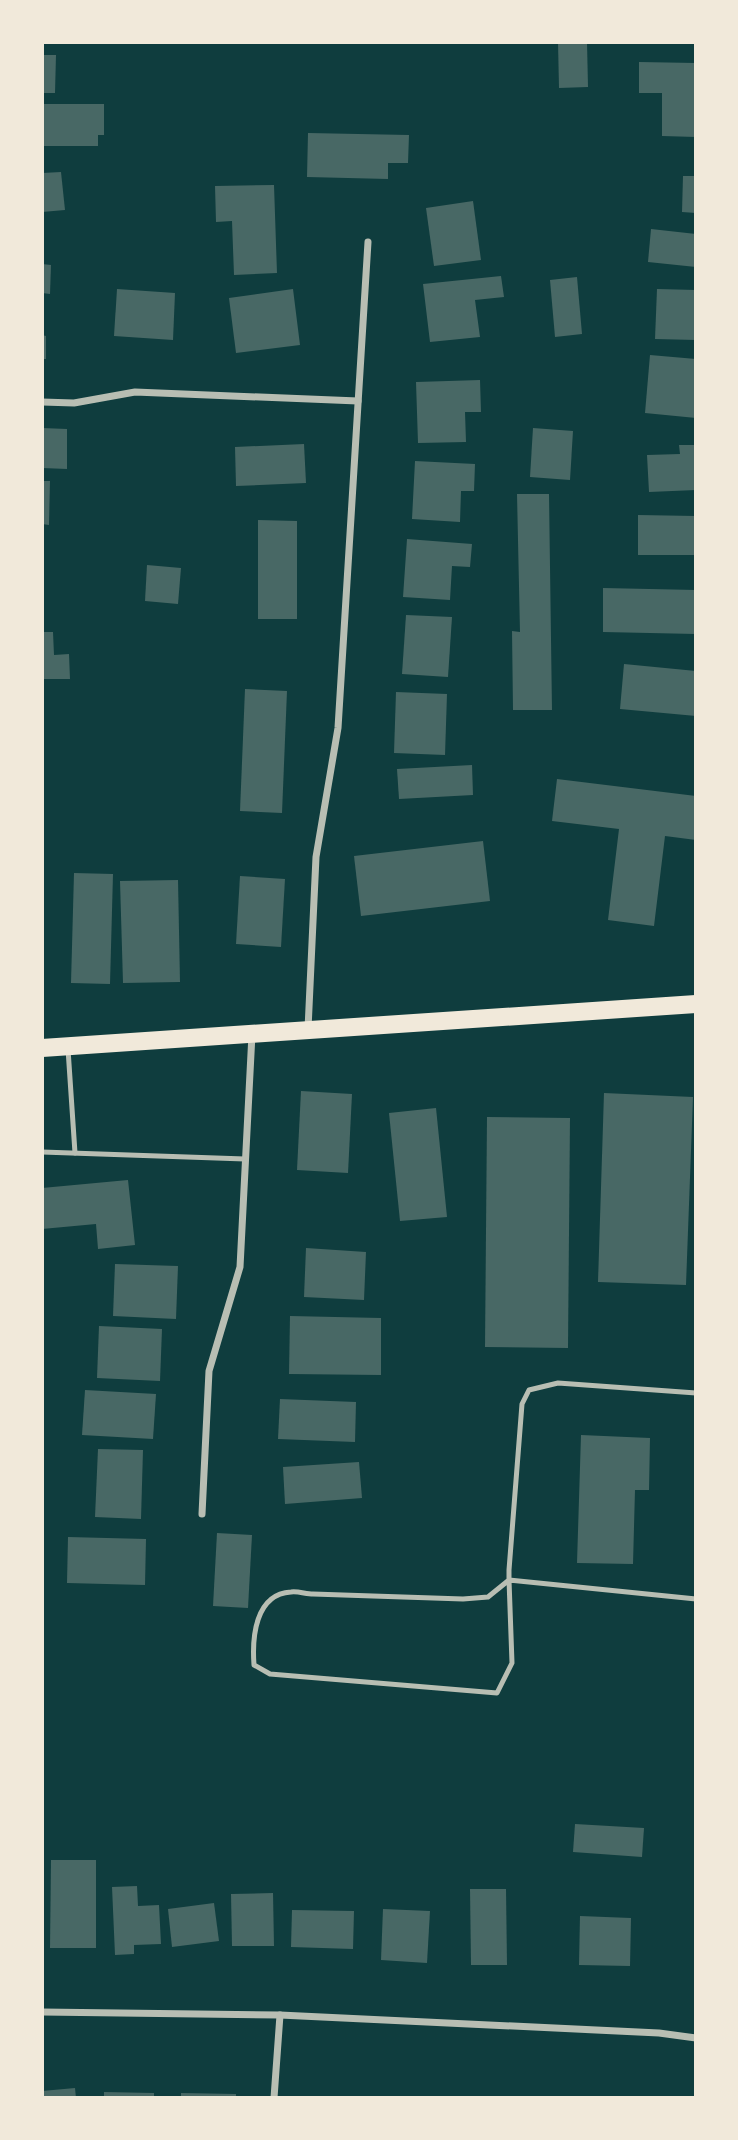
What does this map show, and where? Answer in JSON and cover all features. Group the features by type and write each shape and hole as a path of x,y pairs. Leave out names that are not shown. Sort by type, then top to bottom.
{"main road":[{"path":"42,1048 696,1004"}],"street":[{"path":"307,1030 316,857 338,728 368,242"},
{"path":"42,402 74,403 135,392 358,401"},
{"path":"202,1514 209,1371 240,1267 252,1034"},
{"path":"42,2012 280,2015 659,2033 696,2038"},
{"path":"274,2098 280,2015"}],"lane":[{"path":"68,1046 75,1153"},
{"path":"42,1152 245,1159"},
{"path":"696,1393 558,1383 529,1390 522,1404 509,1580 512,1663 497,1693 270,1674 254,1665 253,1645 257,1618 271,1599 289,1592 463,1599 488,1597 509,1580 696,1599"}],"building":[{"path":"558,42 587,42 588,87 559,88"},
{"path":"42,55 56,55 55,93 42,93"},
{"path":"639,62 696,63 696,137 662,136 662,93 639,93"},
{"path":"42,104 104,104 104,135 98,135 98,146 42,146"},
{"path":"308,133 409,135 408,163 388,163 388,179 307,177"},
{"path":"61,172 65,210 42,212 42,173"},
{"path":"683,176 696,176 696,213 682,212"},
{"path":"274,185 277,273 234,275 232,221 216,222 215,186"},
{"path":"473,201 481,260 434,266 426,208"},
{"path":"651,229 696,234 696,267 648,262"},
{"path":"42,264 51,265 50,294 42,293"},
{"path":"501,276 504,297 475,300 480,337 430,342 423,284"},
{"path":"577,277 582,334 555,337 550,280"},
{"path":"117,289 175,293 173,340 114,336"},
{"path":"293,289 300,345 236,353 229,298"},
{"path":"657,289 696,290 696,340 655,339"},
{"path":"42,335 46,336 46,359 42,359"},
{"path":"650,355 696,359 696,418 645,413"},
{"path":"480,380 481,412 465,412 466,442 418,443 416,382"},
{"path":"42,428 67,429 67,469 42,468"},
{"path":"533,428 573,431 570,480 530,477"},
{"path":"304,444 306,483 236,486 235,447"},
{"path":"679,445 696,445 696,490 649,492 647,455 680,454"},
{"path":"415,461 475,464 474,491 461,491 460,522 412,519"},
{"path":"42,481 50,481 49,525 42,524"},
{"path":"517,494 549,494 552,710 513,710 512,631 520,632"},
{"path":"638,515 696,516 696,555 638,555"},
{"path":"258,520 297,521 297,619 258,619"},
{"path":"407,539 472,544 470,567 452,566 450,600 403,597"},
{"path":"147,565 181,568 178,604 145,601"},
{"path":"603,588 696,590 696,634 603,632"},
{"path":"406,615 452,617 448,677 402,674"},
{"path":"42,632 53,632 54,655 69,654 70,679 42,679"},
{"path":"624,664 696,671 696,716 620,709"},
{"path":"245,689 287,691 282,813 240,811"},
{"path":"396,692 447,694 445,755 394,753"},
{"path":"472,765 473,795 399,799 397,769"},
{"path":"557,779 696,796 696,840 665,836 654,926 608,920 619,829 552,821"},
{"path":"483,841 490,901 361,916 354,856"},
{"path":"74,873 113,874 110,984 71,983"},
{"path":"240,876 285,879 281,947 236,944"},
{"path":"178,880 180,982 123,983 120,881"},
{"path":"301,1091 352,1094 348,1173 297,1170"},
{"path":"604,1093 693,1097 686,1285 598,1282"},
{"path":"436,1108 447,1217 400,1221 389,1113"},
{"path":"487,1117 570,1118 568,1348 485,1347"},
{"path":"128,1180 135,1245 98,1249 96,1224 42,1229 42,1188"},
{"path":"306,1248 366,1252 364,1300 304,1297"},
{"path":"115,1264 178,1266 176,1319 113,1316"},
{"path":"290,1316 381,1318 381,1375 289,1374"},
{"path":"99,1326 162,1329 160,1381 97,1378"},
{"path":"85,1390 156,1394 153,1439 82,1435"},
{"path":"280,1399 356,1402 355,1442 278,1439"},
{"path":"581,1435 650,1438 649,1490 635,1490 633,1564 577,1563"},
{"path":"98,1449 143,1450 141,1519 95,1517"},
{"path":"359,1462 362,1498 285,1504 283,1467"},
{"path":"217,1533 252,1535 248,1608 213,1606"},
{"path":"68,1537 146,1539 145,1585 67,1583"},
{"path":"575,1824 644,1828 642,1857 573,1852"},
{"path":"51,1860 96,1860 96,1948 50,1948"},
{"path":"137,1886 138,1906 159,1905 161,1944 134,1945 134,1954 115,1955 112,1887"},
{"path":"470,1889 506,1889 507,1965 471,1965"},
{"path":"273,1893 274,1946 232,1946 231,1894"},
{"path":"214,1903 219,1941 172,1947 168,1909"},
{"path":"383,1909 430,1911 427,1963 381,1960"},
{"path":"292,1910 354,1911 353,1949 291,1947"},
{"path":"580,1916 631,1918 630,1966 579,1965"},
{"path":"75,2088 76,2098 42,2098 42,2091"},
{"path":"104,2092 154,2093 154,2098 104,2098"},
{"path":"181,2093 236,2094 236,2098 181,2098"}]}
